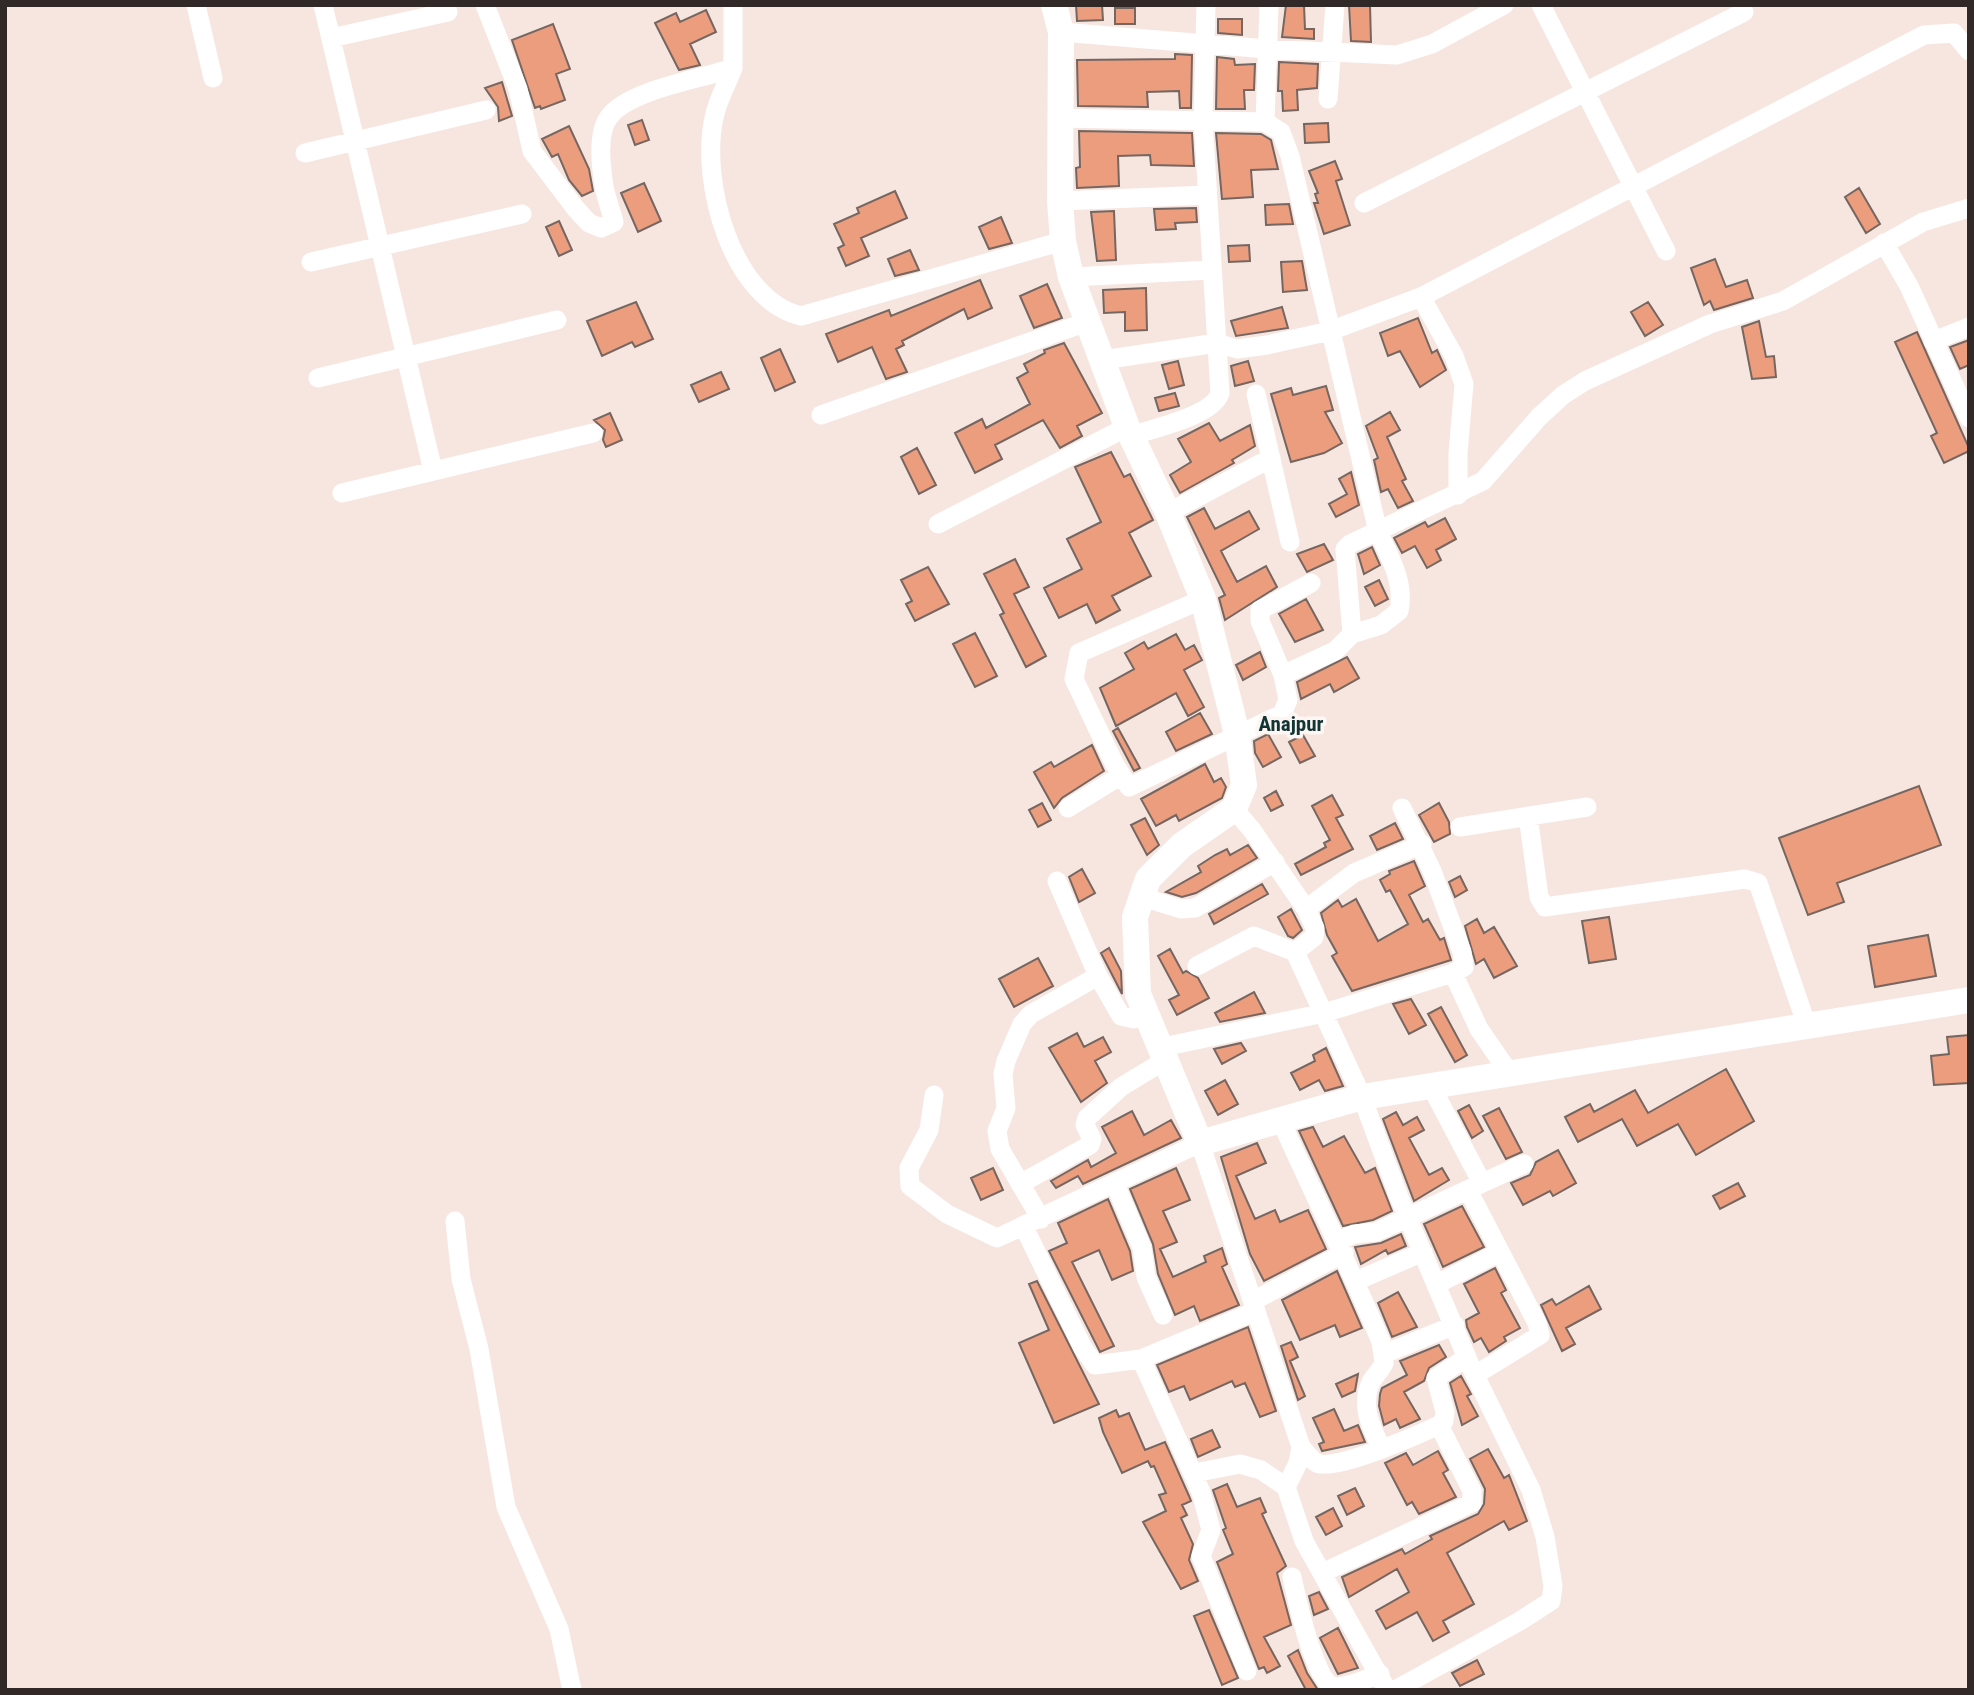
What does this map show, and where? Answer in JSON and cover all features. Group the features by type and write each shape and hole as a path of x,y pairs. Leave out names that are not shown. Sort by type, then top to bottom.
{"main road":[{"path":"1054,5 1061,32 1060,201 1063,241 1071,277 1129,431 1168,513 1203,599 1237,734 1244,785 1234,809 1182,845 1148,879 1135,917 1138,994 1165,1053 1200,1143 1362,1097 1969,1000"}],"street":[{"path":"196,5 213,78"},
{"path":"323,5 433,471"},
{"path":"485,5 518,89 532,151 576,209 589,223 601,228 614,222 603,170 602,142 607,119 617,108 643,96 733,68"},
{"path":"733,5 733,68 713,118 711,166 720,213 740,269 767,300 784,312 801,316 1063,241"},
{"path":"938,524 1129,431 1202,412 1218,401 1221,380 1203,120 1206,5"},
{"path":"1265,122 1269,5"},
{"path":"1328,99 1335,5"},
{"path":"1061,32 1267,49 1397,55 1417,51 1504,5"},
{"path":"1541,5 1666,251"},
{"path":"331,38 448,12"},
{"path":"1364,203 1744,12"},
{"path":"1102,360 1217,344 1237,349 1330,331 1421,297 1924,35 1954,33 1969,51"},
{"path":"305,153 486,110"},
{"path":"1059,118 1265,122 1281,132 1290,156 1378,532 1398,575 1399,611 1381,625 1352,634 1335,651 1283,675"},
{"path":"1060,201 1207,195"},
{"path":"1352,634 1345,549 1350,544 1471,488 1563,395 1584,381 1710,324 1783,301 1923,222 1969,208"},
{"path":"311,262 522,214"},
{"path":"1884,243 1909,286 1967,410"},
{"path":"1071,277 1212,270"},
{"path":"1421,297 1454,356 1464,384 1458,453 1471,488"},
{"path":"318,378 557,320"},
{"path":"821,415 1087,322"},
{"path":"1933,341 1969,327"},
{"path":"1256,394 1290,542"},
{"path":"342,493 593,433"},
{"path":"1168,513 1271,458"},
{"path":"1203,599 1079,653 1074,679 1120,776 1129,787 1136,786 1286,709 1288,700 1283,675 1260,621 1260,610 1311,583"},
{"path":"1068,808 1120,776"},
{"path":"1460,827 1587,807"},
{"path":"1020,1184 1090,1145 1092,1139 1086,1125 1087,1118 1165,1053 1324,1013 1453,973 1464,967 1462,952 1422,844 1402,808"},
{"path":"1234,809 1275,862 1306,909 1315,928 1314,937 1295,952"},
{"path":"1528,816 1539,897 1545,907 1745,879 1758,883 1807,1026"},
{"path":"1306,909 1354,873 1422,844"},
{"path":"1142,897 1181,909 1195,908 1275,862"},
{"path":"1057,881 1098,976 1121,1016 1135,1019 1147,1012"},
{"path":"1198,966 1254,936 1295,952 1362,1097 1471,1366 1531,1490 1545,1537 1553,1586 1551,1601 1395,1690"},
{"path":"1453,973 1479,1029 1510,1074"},
{"path":"1098,976 1031,1014 1022,1024 1006,1061 1003,1074 1006,1108 997,1131 1000,1149 1020,1184 1032,1223 1090,1361 1095,1365 1141,1359 1255,1306 1341,1247 1354,1234 1376,1232 1524,1164"},
{"path":"934,1095 929,1130 909,1168 910,1186 913,1191 978,1232 997,1238 1200,1143 1301,1447 1316,1463 1328,1465 1382,1449 1439,1425 1444,1421 1446,1412 1436,1378 1471,1366 1541,1335 1500,1252 1431,1086"},
{"path":"1281,1121 1341,1247 1384,1354 1384,1363 1369,1387 1367,1398 1370,1423 1382,1449"},
{"path":"1115,1184 1142,1248 1146,1277 1163,1315"},
{"path":"455,1221 461,1279 480,1349 506,1507 559,1629 572,1690"},
{"path":"1356,1281 1423,1252"},
{"path":"1437,1284 1500,1252"},
{"path":"1384,1354 1455,1325"},
{"path":"1141,1359 1194,1472 1211,1530 1200,1556 1247,1671"},
{"path":"1322,1573 1472,1503 1472,1491 1439,1425"},
{"path":"1286,1486 1298,1462 1301,1447"},
{"path":"1194,1472 1240,1464 1261,1470 1286,1486 1304,1541 1384,1682 1333,1687 1326,1682 1316,1661 1292,1577"}],"building":[{"path":"1076,5 1102,5 1103,20 1077,21"},
{"path":"1286,5 1304,5 1305,29 1314,29 1314,39 1282,37"},
{"path":"1349,5 1370,5 1371,42 1351,41"},
{"path":"1115,8 1135,8 1135,24 1115,24"},
{"path":"706,10 716,32 690,44 700,65 679,70 655,23 676,13 680,22"},
{"path":"1218,19 1242,19 1242,35 1218,33"},
{"path":"553,24 570,69 556,74 565,100 541,109 540,106 535,108 512,40"},
{"path":"1175,54 1192,55 1191,108 1180,108 1179,91 1147,92 1148,107 1078,106 1077,60 1175,59"},
{"path":"1217,57 1234,59 1235,65 1255,64 1254,90 1244,90 1245,109 1216,109"},
{"path":"1279,62 1318,64 1317,88 1297,90 1298,110 1283,111 1282,91 1278,91"},
{"path":"502,82 512,116 499,121 498,107 485,88"},
{"path":"642,120 649,140 635,145 628,125"},
{"path":"1328,123 1329,142 1305,143 1304,124"},
{"path":"569,126 589,169 593,191 582,196 569,180 558,154 552,157 542,139"},
{"path":"1079,131 1192,133 1194,166 1151,165 1150,155 1118,156 1119,186 1077,188 1076,168 1080,167"},
{"path":"1216,133 1261,134 1271,140 1278,169 1251,170 1253,197 1222,199"},
{"path":"1335,161 1342,179 1336,181 1350,225 1324,234 1314,203 1318,203 1315,194 1318,193 1309,171"},
{"path":"644,183 661,221 638,232 621,193"},
{"path":"1859,188 1880,224 1866,233 1845,197"},
{"path":"895,191 907,218 861,238 869,256 846,266 838,248 844,245 834,224 859,213 857,208"},
{"path":"1289,204 1293,224 1266,225 1265,205"},
{"path":"1196,208 1197,222 1175,223 1176,229 1156,230 1154,209"},
{"path":"1114,211 1116,260 1097,261 1091,212"},
{"path":"1001,217 1012,243 989,249 979,227"},
{"path":"559,221 572,250 559,256 546,227"},
{"path":"1249,245 1250,261 1229,262 1228,246"},
{"path":"910,250 919,270 895,276 888,259"},
{"path":"1715,259 1726,287 1747,280 1753,298 1714,310 1710,301 1704,305 1691,268"},
{"path":"1302,261 1307,290 1283,292 1281,262"},
{"path":"980,280 992,308 968,319 964,309 902,341 904,345 896,349 907,372 886,379 872,347 838,362 826,334 889,310 891,316"},
{"path":"1047,284 1062,318 1034,328 1020,296"},
{"path":"1146,288 1147,330 1125,331 1125,312 1104,313 1103,290"},
{"path":"636,302 653,339 635,347 632,342 602,356 587,321"},
{"path":"1648,302 1663,325 1645,336 1631,312"},
{"path":"1282,307 1288,328 1236,336 1231,321"},
{"path":"1418,318 1432,353 1437,350 1446,370 1420,387 1400,351 1388,356 1380,333"},
{"path":"1759,321 1766,357 1774,356 1776,377 1752,379 1742,327"},
{"path":"1917,332 1969,448 1969,451 1944,463 1931,436 1937,433 1895,342"},
{"path":"1969,340 1969,365 1960,369 1950,347"},
{"path":"1064,343 1102,413 1077,426 1082,436 1060,448 1043,420 995,445 1002,459 975,473 955,433 982,419 986,428 1030,404 1017,378 1028,372 1024,364 1045,353 1044,350"},
{"path":"780,349 795,382 775,391 761,358"},
{"path":"1178,361 1184,385 1169,389 1162,365"},
{"path":"1248,361 1254,381 1235,386 1231,366"},
{"path":"721,372 729,389 699,402 691,385"},
{"path":"1326,386 1333,410 1325,412 1342,443 1324,453 1291,462 1271,394 1291,388 1293,395"},
{"path":"1175,393 1179,406 1159,411 1155,398"},
{"path":"1390,412 1400,430 1387,437 1406,479 1402,481 1413,501 1398,508 1388,489 1381,492 1374,460 1378,458 1366,426"},
{"path":"610,413 622,440 606,447 603,440 605,430 594,420"},
{"path":"1209,423 1220,441 1250,425 1255,446 1232,460 1234,463 1180,493 1170,475 1191,462 1178,439"},
{"path":"917,448 936,485 919,494 901,457"},
{"path":"1111,452 1124,477 1130,474 1153,520 1129,533 1151,576 1112,596 1120,610 1096,623 1087,604 1059,618 1044,588 1082,569 1067,539 1101,522 1075,467"},
{"path":"1351,472 1359,505 1336,517 1329,504 1347,494 1339,479"},
{"path":"1204,508 1215,529 1249,511 1259,529 1221,551 1237,582 1266,566 1277,587 1225,620 1219,598 1225,595 1187,517"},
{"path":"1445,518 1456,539 1436,550 1441,560 1427,568 1415,546 1402,553 1394,538 1425,522 1428,527"},
{"path":"1324,544 1333,560 1307,572 1297,554"},
{"path":"1372,547 1380,565 1364,574 1358,554"},
{"path":"1015,559 1029,587 1014,594 1046,656 1026,667 1000,615 1004,613 984,574"},
{"path":"928,567 949,604 915,621 906,604 912,601 901,580"},
{"path":"1379,580 1388,599 1375,606 1365,587"},
{"path":"1306,599 1323,630 1295,642 1279,614"},
{"path":"975,633 997,676 975,687 953,644"},
{"path":"1176,634 1185,650 1194,645 1202,660 1184,670 1204,707 1188,716 1176,693 1116,726 1100,688 1134,669 1125,653 1144,642 1148,649"},
{"path":"1260,652 1266,667 1243,680 1236,665"},
{"path":"1347,657 1359,678 1334,692 1330,684 1301,699 1297,682"},
{"path":"1200,713 1212,734 1176,751 1166,732"},
{"path":"1118,728 1140,768 1134,771 1113,731"},
{"path":"1268,734 1281,757 1263,767 1255,753 1254,741"},
{"path":"1303,735 1315,756 1300,763 1289,742"},
{"path":"1092,745 1104,771 1062,798 1054,808 1034,772 1051,762 1054,767"},
{"path":"1205,764 1214,782 1221,778 1226,787 1222,798 1179,821 1176,815 1156,826 1141,799"},
{"path":"1919,786 1941,845 1837,883 1844,902 1808,915 1779,838"},
{"path":"1276,791 1283,805 1271,811 1264,798"},
{"path":"1332,795 1343,815 1336,818 1353,849 1301,875 1295,864 1326,847 1324,843 1330,840 1312,806"},
{"path":"1042,803 1051,820 1038,827 1029,810"},
{"path":"1439,803 1449,822 1450,834 1434,842 1419,815"},
{"path":"1145,818 1159,845 1147,855 1131,825"},
{"path":"1395,823 1403,839 1377,850 1370,836"},
{"path":"1248,845 1257,858 1196,893 1182,897 1166,892 1201,872 1198,866 1215,855 1227,849 1230,855"},
{"path":"1414,861 1425,886 1409,895 1423,922 1428,919 1440,940 1444,938 1451,960 1352,991 1332,956 1337,953 1327,935 1321,913 1338,900 1342,907 1356,899 1378,941 1408,924 1390,890 1386,892 1380,880 1390,874 1389,871"},
{"path":"1082,869 1095,893 1079,902 1069,877"},
{"path":"1460,876 1467,890 1455,897 1449,882"},
{"path":"1262,884 1268,894 1214,924 1209,914"},
{"path":"1291,909 1302,930 1293,938 1288,936 1278,917"},
{"path":"1609,917 1616,959 1589,963 1582,921"},
{"path":"1477,919 1484,933 1494,927 1517,966 1494,978 1484,959 1476,964 1465,926"},
{"path":"1928,935 1936,976 1875,987 1868,946"},
{"path":"1109,948 1121,971 1122,994 1101,953"},
{"path":"1170,949 1183,973 1186,971 1198,978 1209,998 1177,1015 1169,1000 1179,995 1158,956"},
{"path":"1038,958 1053,986 1014,1007 999,979"},
{"path":"1254,992 1265,1013 1220,1022 1215,1013"},
{"path":"1411,999 1426,1025 1409,1034 1393,1004"},
{"path":"1441,1007 1467,1055 1455,1062 1428,1014"},
{"path":"1077,1033 1084,1047 1103,1037 1111,1052 1095,1061 1107,1083 1081,1102 1049,1048"},
{"path":"1969,1035 1969,1083 1934,1085 1931,1056 1949,1054 1947,1037"},
{"path":"1241,1043 1246,1051 1222,1064 1214,1049"},
{"path":"1326,1048 1343,1086 1325,1091 1319,1080 1300,1090 1291,1073 1315,1061 1313,1055"},
{"path":"1726,1069 1754,1121 1696,1155 1678,1124 1637,1146 1622,1119 1578,1142 1565,1117 1590,1104 1594,1112 1635,1090 1648,1113"},
{"path":"1225,1080 1238,1104 1218,1115 1205,1091"},
{"path":"1469,1105 1483,1131 1472,1138 1458,1111"},
{"path":"1499,1108 1522,1152 1506,1159 1483,1116"},
{"path":"1132,1111 1144,1135 1171,1120 1181,1138 1083,1184 1078,1176 1056,1188 1051,1181 1088,1160 1091,1167 1116,1153 1102,1127"},
{"path":"1396,1112 1403,1125 1417,1117 1424,1130 1409,1138 1429,1175 1442,1168 1449,1180 1414,1201 1383,1119"},
{"path":"1313,1127 1323,1147 1344,1136 1365,1173 1375,1168 1392,1211 1373,1220 1343,1226 1299,1131"},
{"path":"1257,1143 1266,1163 1236,1176 1255,1219 1275,1210 1280,1222 1308,1210 1326,1249 1264,1281 1250,1254 1221,1157"},
{"path":"1558,1150 1576,1183 1553,1196 1550,1191 1523,1205 1511,1183 1530,1175 1536,1162"},
{"path":"993,1168 1003,1190 981,1200 971,1178"},
{"path":"1176,1168 1190,1200 1163,1211 1177,1242 1160,1249 1173,1277 1206,1262 1204,1256 1222,1248 1227,1264 1222,1267 1239,1305 1200,1321 1194,1306 1175,1315 1158,1274 1153,1244 1130,1189"},
{"path":"1738,1183 1745,1196 1720,1209 1713,1196"},
{"path":"1108,1199 1130,1251 1133,1271 1112,1280 1099,1250 1072,1262 1114,1346 1100,1352 1049,1251 1067,1243 1058,1223"},
{"path":"1462,1206 1484,1247 1443,1267 1424,1224"},
{"path":"1401,1234 1406,1246 1388,1254 1386,1250 1361,1264 1355,1247 1381,1243"},
{"path":"1495,1268 1506,1290 1501,1293 1520,1328 1504,1337 1506,1341 1489,1352 1481,1338 1474,1342 1467,1327 1466,1320 1479,1313 1464,1284"},
{"path":"1337,1271 1362,1328 1340,1337 1335,1325 1300,1340 1282,1300"},
{"path":"1037,1281 1099,1404 1054,1423 1019,1343 1049,1330 1029,1284"},
{"path":"1589,1286 1601,1309 1566,1328 1575,1344 1562,1351 1541,1305 1552,1299 1556,1305"},
{"path":"1398,1292 1417,1327 1392,1337 1378,1303"},
{"path":"1248,1327 1276,1411 1260,1417 1245,1383 1235,1387 1232,1381 1190,1400 1184,1386 1169,1392 1157,1365"},
{"path":"1291,1342 1298,1357 1290,1361 1305,1396 1298,1400 1281,1346"},
{"path":"1439,1345 1446,1357 1429,1368 1424,1381 1404,1392 1420,1419 1400,1428 1396,1419 1384,1425 1379,1406 1380,1394 1382,1388 1407,1375 1400,1361"},
{"path":"1358,1374 1355,1391 1342,1397 1336,1384"},
{"path":"1461,1376 1471,1394 1467,1396 1478,1416 1462,1425 1450,1383"},
{"path":"1334,1409 1344,1431 1358,1425 1365,1442 1322,1451 1319,1444 1324,1442 1313,1418"},
{"path":"1116,1410 1119,1417 1129,1413 1145,1450 1165,1442 1191,1501 1182,1505 1187,1515 1181,1518 1193,1544 1189,1560 1198,1581 1181,1589 1143,1522 1166,1511 1159,1495 1166,1493 1154,1466 1151,1467 1148,1461 1122,1473 1103,1432 1099,1418"},
{"path":"1212,1430 1220,1447 1198,1457 1191,1439"},
{"path":"1488,1449 1504,1478 1509,1475 1527,1521 1509,1530 1504,1521 1447,1553 1474,1604 1443,1621 1449,1632 1433,1641 1417,1612 1386,1629 1376,1611 1409,1592 1397,1569 1349,1597 1342,1577 1402,1549 1405,1554 1432,1539 1430,1536 1478,1514 1484,1504 1485,1489 1470,1459"},
{"path":"1438,1451 1448,1470 1443,1473 1456,1497 1419,1514 1412,1502 1407,1505 1385,1463 1406,1453 1413,1465"},
{"path":"1227,1484 1237,1507 1260,1498 1266,1512 1262,1514 1286,1566 1277,1573 1291,1625 1264,1637 1280,1666 1267,1673 1264,1667 1259,1669 1217,1562 1233,1554 1223,1530 1226,1528 1213,1490"},
{"path":"1355,1488 1364,1506 1347,1515 1338,1496"},
{"path":"1333,1508 1342,1526 1326,1535 1316,1517"},
{"path":"1319,1592 1328,1609 1314,1615 1309,1596"},
{"path":"1209,1610 1238,1678 1222,1685 1194,1616"},
{"path":"1338,1628 1358,1668 1338,1674 1320,1638"},
{"path":"1298,1650 1307,1673 1318,1690 1306,1690 1288,1656"},
{"path":"1477,1660 1484,1674 1460,1686 1452,1673"}],"district":[{"name":"Anajpur","path":"1291,724"}]}
